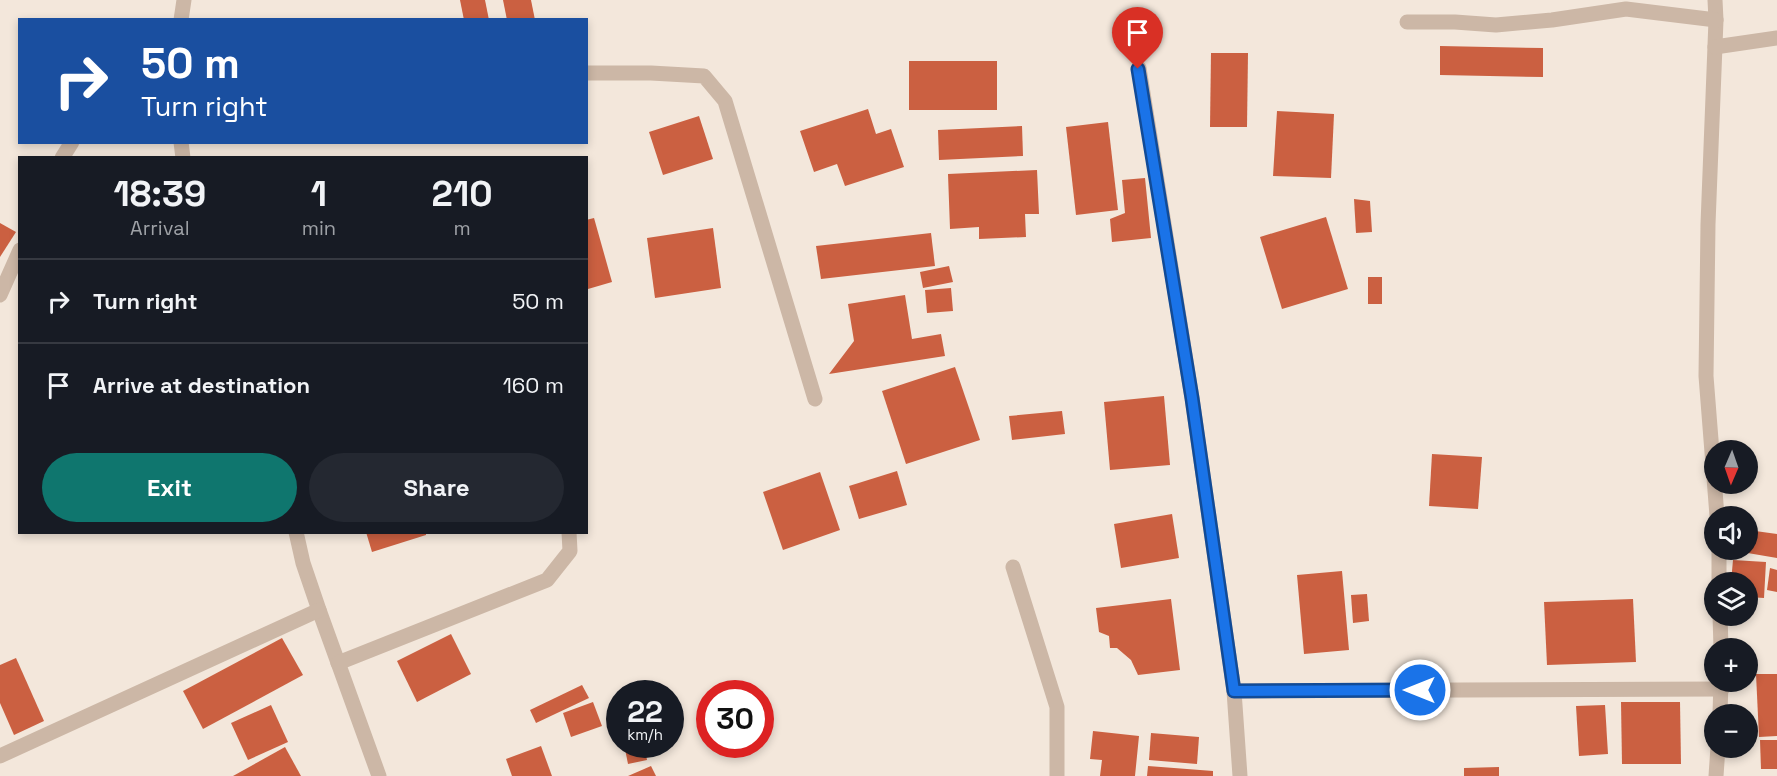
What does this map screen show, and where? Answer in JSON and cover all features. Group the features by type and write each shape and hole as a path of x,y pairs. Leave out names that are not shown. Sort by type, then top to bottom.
{"street":[{"path":"181,18 183,0"},
{"path":"1715,0 1716,46 1708,225 1706,376 1716,506"},
{"path":"1407,22 1496,25 1552,20 1626,9 1716,20"},
{"path":"1716,46 1777,38"},
{"path":"1138,69 1192,398 1234,691 1240,776"},
{"path":"588,73 704,76 725,101 815,399"},
{"path":"0,295 18,254"},
{"path":"296,534 303,563 319,610 379,776"},
{"path":"339,663 547,580 570,551 568,534"},
{"path":"1013,567 1057,707 1057,776"},
{"path":"0,756 319,610"},
{"path":"1234,691 1704,685"},
{"path":"1716,776 1717,758"}],"building":[{"path":"460,0 485,0 489,18 464,18"},
{"path":"503,0 531,0 535,18 507,18"},
{"path":"1440,46 1543,48 1543,77 1440,75"},
{"path":"1211,53 1248,53 1247,127 1210,127"},
{"path":"909,61 997,61 997,110 909,110"},
{"path":"868,109 876,134 891,129 904,167 845,186 837,164 814,172 800,131"},
{"path":"1277,111 1334,114 1331,178 1273,176"},
{"path":"699,116 713,159 663,175 649,132"},
{"path":"1108,122 1118,210 1076,215 1066,127"},
{"path":"1022,126 1023,156 939,160 938,130"},
{"path":"1037,170 1039,214 1025,214 1026,237 979,239 979,227 950,229 948,174"},
{"path":"1145,178 1151,238 1112,242 1110,219 1125,213 1122,180"},
{"path":"1354,199 1370,201 1372,232 1356,233"},
{"path":"1326,217 1348,289 1282,309 1260,237"},
{"path":"594,218 612,282 588,289 588,220"},
{"path":"0,223 16,232 0,257"},
{"path":"713,228 721,288 655,298 647,238"},
{"path":"931,233 935,266 821,279 816,246"},
{"path":"949,266 953,282 923,288 920,272"},
{"path":"1368,277 1382,277 1382,304 1368,304"},
{"path":"951,288 953,311 927,313 925,290"},
{"path":"905,295 912,339 941,334 945,356 829,374 854,341 848,304"},
{"path":"955,367 980,440 906,464 882,391"},
{"path":"1164,396 1170,465 1110,470 1104,402"},
{"path":"1062,411 1065,434 1012,440 1009,416"},
{"path":"1432,454 1482,457 1478,509 1429,506"},
{"path":"897,471 907,505 859,519 849,486"},
{"path":"820,472 840,530 783,550 763,492"},
{"path":"1172,514 1179,558 1121,568 1114,524"},
{"path":"1758,531 1777,534 1777,558 1758,555"},
{"path":"367,534 426,534 426,535 372,552"},
{"path":"1733,560 1766,562 1764,598 1758,598 1758,572 1732,572"},
{"path":"1770,568 1777,570 1777,592 1767,590"},
{"path":"1342,571 1349,650 1304,654 1297,575"},
{"path":"1367,594 1369,621 1353,623 1351,595"},
{"path":"1171,599 1180,670 1138,675 1131,660 1117,648 1110,648 1109,636 1099,632 1096,608"},
{"path":"1633,599 1636,662 1547,665 1544,602"},
{"path":"451,634 471,674 417,702 397,661"},
{"path":"282,638 303,675 203,729 183,691"},
{"path":"16,658 44,721 14,735 0,703 0,665"},
{"path":"1758,674 1777,674 1777,736 1759,737"},
{"path":"582,685 589,698 536,723 530,710"},
{"path":"593,702 602,726 571,737 563,713"},
{"path":"1621,702 1680,702 1681,764 1622,764"},
{"path":"271,705 288,742 248,760 231,723"},
{"path":"1605,705 1608,754 1579,756 1576,706"},
{"path":"1093,731 1139,736 1135,776 1100,776 1102,760 1090,759"},
{"path":"1151,733 1199,737 1197,764 1149,760"},
{"path":"1760,740 1777,740 1777,769 1761,769"},
{"path":"541,746 552,776 512,776 506,759"},
{"path":"285,747 301,776 233,776"},
{"path":"627,758 647,758 647,760 628,764"},
{"path":"651,766 656,776 628,776"},
{"path":"1148,766 1213,771 1213,776 1147,776"},
{"path":"1499,767 1499,776 1464,776 1464,768"}],"route":[{"path":"1138,69 1192,398 1234,691 1420,690"}]}
